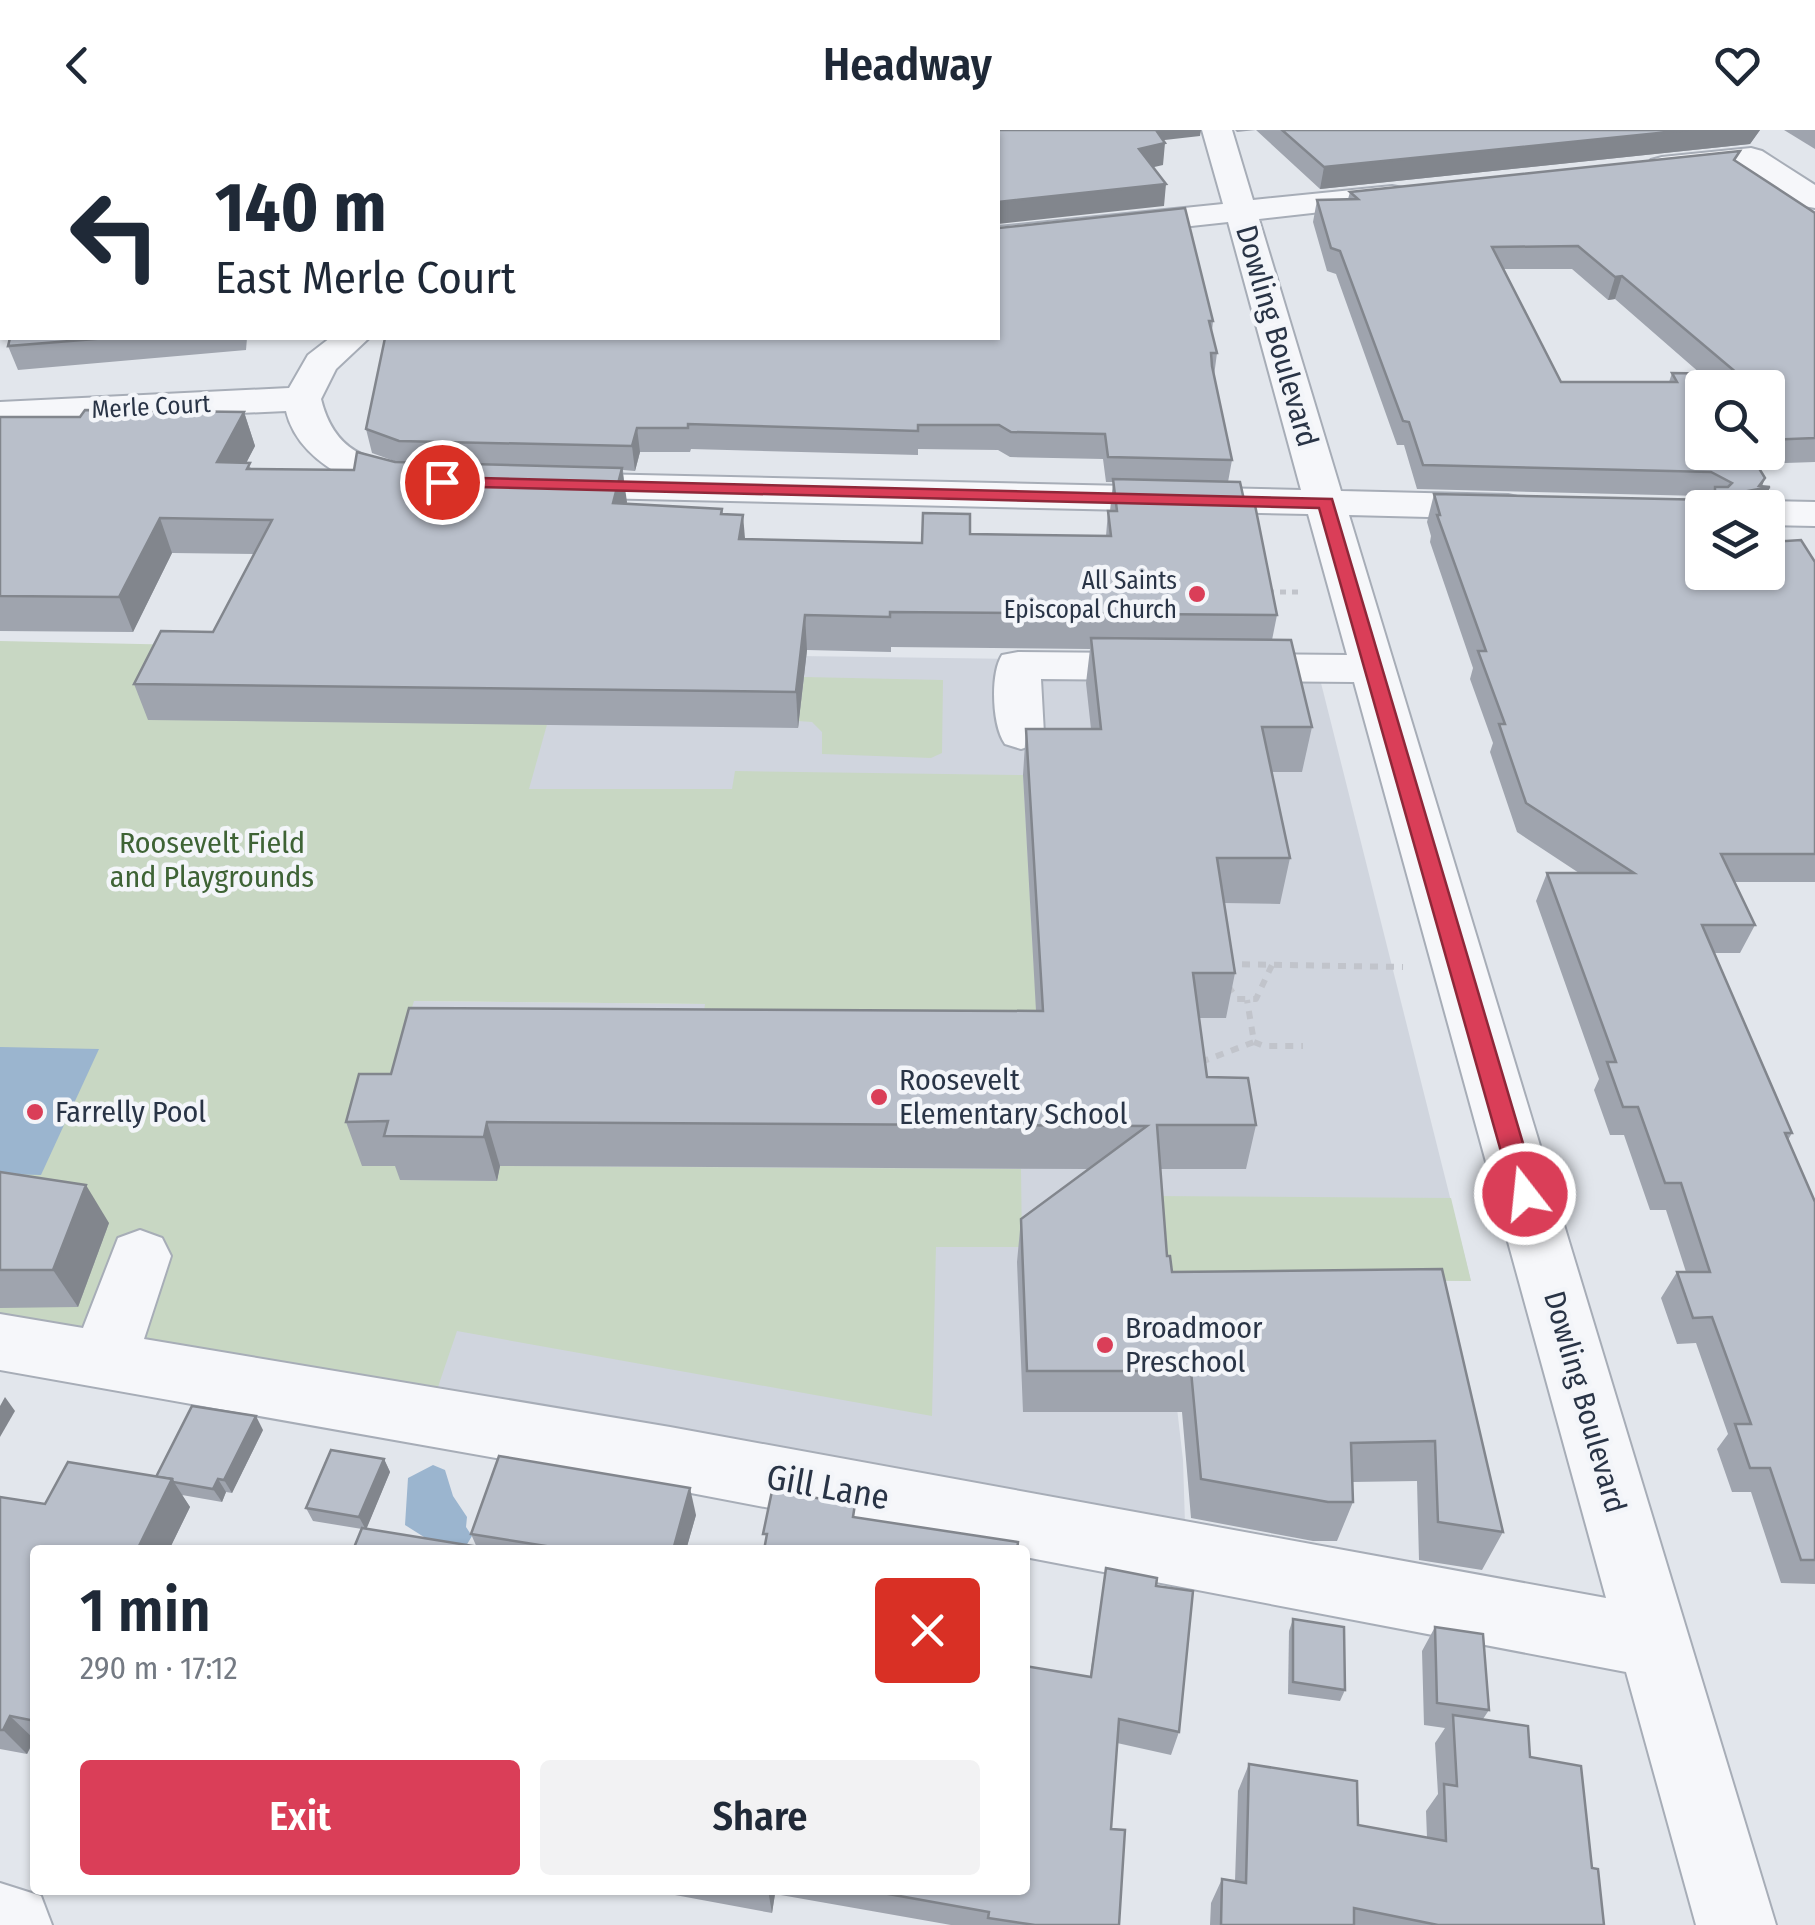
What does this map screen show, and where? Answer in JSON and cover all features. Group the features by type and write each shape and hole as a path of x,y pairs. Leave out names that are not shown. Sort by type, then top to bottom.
{"street":[{"name":"Dowling Boulevard","path":"1217,130 1736,1925"},
{"path":"1635,169 1751,157 1815,199"},
{"path":"1000,237 1422,192"},
{"path":"350,340 321,363 302,399 304,419 322,444 354,468 403,481 462,483"},
{"name":"Merle Court","path":"0,412 302,399"},
{"path":"520,484 1544,508"},
{"path":"1785,513 1815,514"},
{"path":"1021,734 1018,665 1374,669"},
{"path":"104,1361 140,1256"},
{"name":"Gill Lane","path":"0,1342 670,1458 1654,1642"},
{"path":"0,1923 12,1925"}],"path":[{"path":"1260,592 1352,593"},
{"path":"1272,965 1256,999 1247,1000 1237,999 1214,964 1460,967"},
{"path":"1247,1000 1254,1042"},
{"path":"1191,1066 1254,1042 1264,1046 1304,1046"}],"shaded area":[{"name":"Roosevelt Elementary School","path":"567,653 1316,663 1471,1281 1162,1279 1183,1460 1186,1556 1030,1550 1030,1545 998,1545 421,1437 324,1144 413,1001 705,1004 528,789"}],"green space":[{"name":"Roosevelt Field and Playgrounds","path":"0,641 567,653 529,789 732,789 735,771 1023,775 1039,1056 698,1055 705,1004 414,1001 363,1165 404,1166 401,1180 497,1181 500,1166 1021,1169 1022,1247 936,1247 932,1416 457,1331 421,1437 0,1371"},
{"path":"804,677 943,680 942,753 931,758 822,754 822,732 812,722 798,721"},
{"path":"1151,1196 1451,1198 1471,1281 1161,1279"}],"water":[{"name":"Farrelly Pool","path":"0,1047 99,1049 41,1175 0,1174"},
{"path":"433,1465 445,1470 453,1496 467,1517 466,1527 472,1536 467,1545 424,1542 424,1537 405,1525 408,1478"}],"building":[{"path":"1000,130 1156,130 1165,143 1139,149 1166,184 1000,202"},
{"path":"1282,130 1688,130 1324,167"},
{"path":"1740,151 1734,160 1815,213 1815,438 1785,439 1785,370 1733,370 1622,276 1615,277 1578,246 1492,247 1561,382 1677,382 1672,373 1685,373 1685,470 1760,470 1765,478 1759,486 1770,487 1715,490 1732,483 1711,472 1423,465 1340,251 1331,248 1317,200 1358,199 1350,192"},
{"path":"1185,208 1213,321 1209,321 1217,353 1211,353 1212,366 1232,460 1108,457 1105,434 1011,432 999,425 918,425 918,431 688,424 688,428 637,428 632,446 399,441 366,429 385,340 1000,340 1000,228"},
{"path":"10,340 82,340 8,346"},
{"path":"85,410 244,412 217,462 250,463 247,469 354,470 357,452 395,462 622,468 613,503 722,509 721,514 743,515 739,539 922,543 923,513 970,514 970,534 1111,536 1108,511 1117,511 1113,479 1240,482 1244,500 1254,500 1277,615 805,615 796,692 134,684 161,631 213,632 272,520 160,518 119,597 0,596 0,417 80,417"},
{"path":"1434,494 1685,499 1685,590 1785,590 1785,541 1801,540 1815,562 1815,854 1721,854 1755,925 1702,925 1792,1133 1785,1133 1815,1202 1815,1560 1801,1560 1770,1468 1750,1468 1735,1424 1751,1424 1712,1317 1693,1318 1677,1272 1710,1272 1681,1183 1665,1183 1638,1107 1623,1107 1607,1062 1616,1062 1547,873 1634,873 1526,803 1499,724 1505,724 1478,651 1486,651"},
{"path":"1091,638 1291,640 1312,727 1262,727 1290,858 1217,858 1235,973 1193,973 1207,1077 1248,1078 1256,1125 1157,1125 1167,1256 1172,1272 1442,1269 1503,1532 1438,1522 1435,1441 1351,1443 1353,1502 1328,1502 1201,1479 1191,1371 1027,1371 1021,1219 1147,1126 487,1122 484,1137 384,1136 388,1121 346,1122 359,1074 391,1074 409,1008 1043,1011 1026,729 1101,729"},
{"path":"0,1172 86,1185 53,1270 0,1270"},
{"path":"192,1406 256,1416 224,1480 218,1479 213,1489 156,1477"},
{"path":"331,1450 384,1459 359,1517 306,1508"},
{"path":"499,1456 690,1488 674,1545 540,1545 471,1534"},
{"path":"68,1462 172,1479 139,1545 30,1545 30,1720 10,1716 0,1730 0,1497 45,1504"},
{"path":"772,1491 855,1504 853,1517 1018,1542 765,1545 767,1534 763,1534"},
{"path":"362,1528 467,1545 355,1545"},
{"path":"1106,1568 1157,1578 1156,1586 1193,1591 1179,1732 1119,1719 1111,1829 1125,1830 1119,1925 1035,1925 988,1918 989,1912 894,1895 1030,1895 1030,1667 1091,1677"},
{"path":"1293,1619 1344,1627 1345,1690 1293,1682"},
{"path":"1435,1627 1483,1634 1489,1710 1437,1703"},
{"path":"1453,1715 1528,1726 1530,1757 1581,1766 1592,1868 1598,1869 1604,1925 1438,1925 1354,1908 1354,1925 1221,1925 1222,1879 1246,1883 1249,1764 1357,1781 1358,1825 1446,1841 1444,1784 1457,1786"}],"place":[{"name":"All Saints Episcopal Church","path":"1197,594"},
{"name":"Roosevelt Elementary School","path":"879,1097"},
{"name":"Farrelly Pool","path":"35,1112"},
{"name":"Broadmoor Preschool","path":"1105,1345"}],"route":[{"path":"442,482 1326,503 1525,1194"}]}
